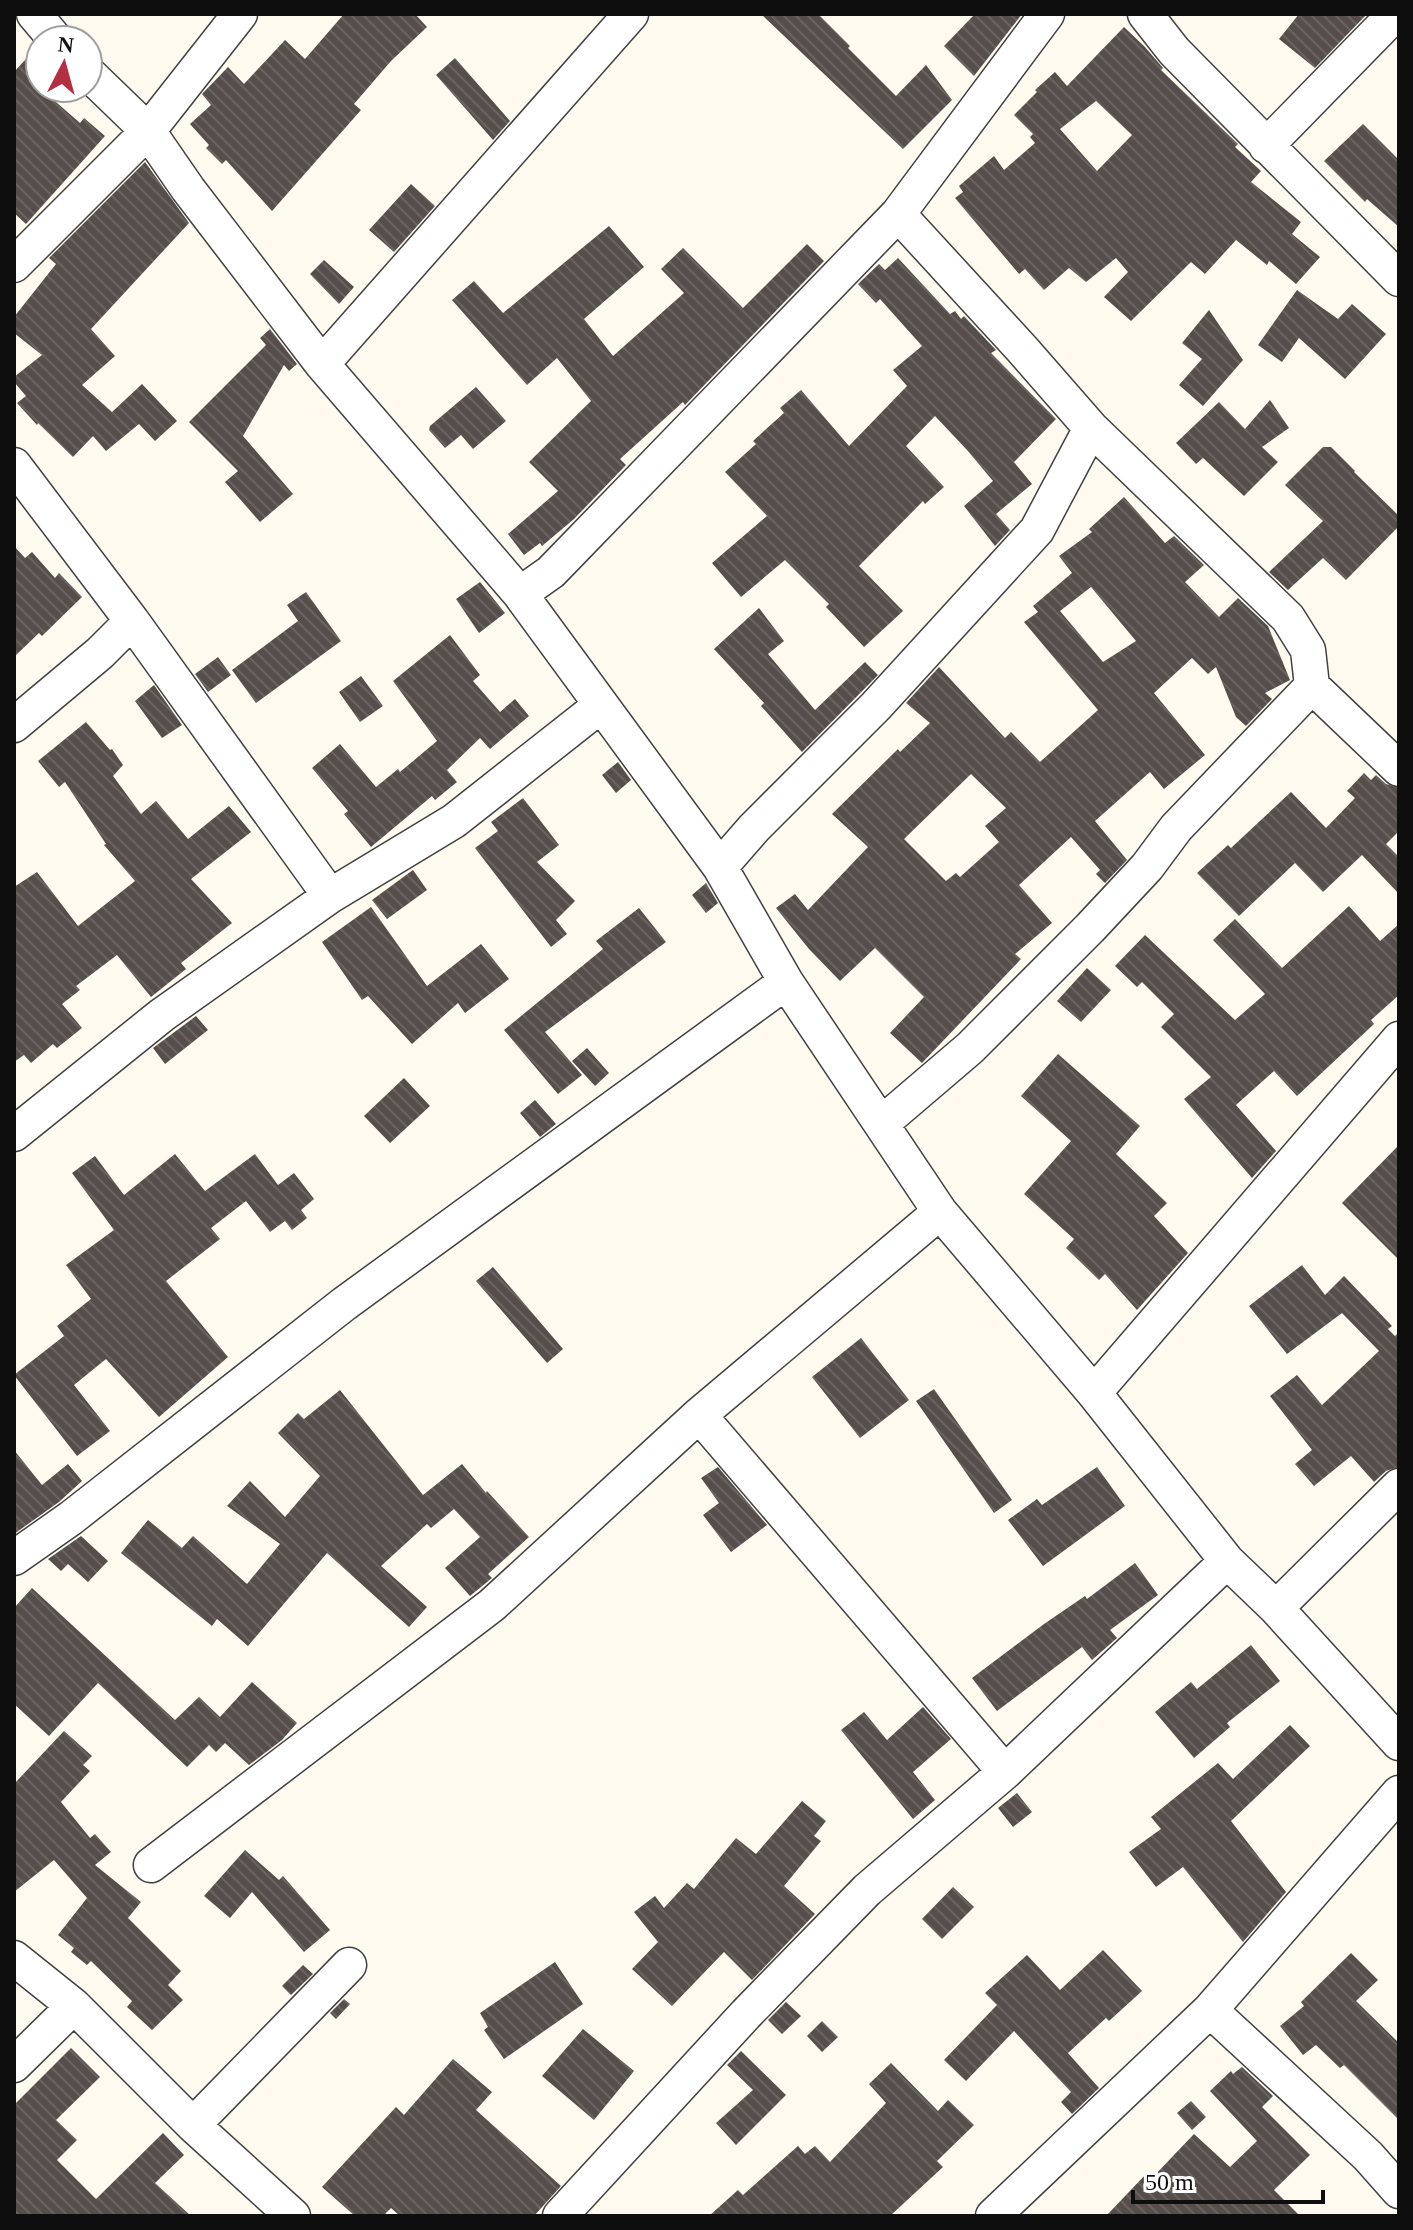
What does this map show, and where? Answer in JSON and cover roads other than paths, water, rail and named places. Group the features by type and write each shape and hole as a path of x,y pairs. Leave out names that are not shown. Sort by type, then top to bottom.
{"street":[{"path":"14,265 148,131 240,14"},
{"path":"322,364 631,14"},
{"path":"520,594 551,572 898,214 1047,14"},
{"path":"1145,14 1174,51 1399,279"},
{"path":"1266,146 1395,14"},
{"path":"104,88 148,131 188,189 322,364 520,594 720,867 786,982 940,1212 1094,1393 1227,1561 1276,1608 1399,1743"},
{"path":"898,214 1091,428 1288,618 1308,650 1312,686 1399,769"},
{"path":"720,867 754,828 876,706 1037,530 1091,428"},
{"path":"14,465 132,621 330,896"},
{"path":"14,725 100,653 132,621"},
{"path":"881,1124 970,1048 1090,928 1147,867 1176,828 1312,686"},
{"path":"14,1134 162,1015 330,896 454,821 600,706"},
{"path":"14,1558 71,1518 344,1304 786,982"},
{"path":"1094,1393 1399,1039"},
{"path":"151,1865 492,1605 699,1415 940,1212"},
{"path":"699,1415 1005,1772"},
{"path":"1276,1608 1399,1486"},
{"path":"560,2216 736,2025 867,1890 1005,1772 1227,1561"},
{"path":"993,2216 1210,2010 1399,1793"},
{"path":"14,1958 74,2006 193,2125 293,2216"},
{"path":"193,2125 349,1965"},
{"path":"14,2065 74,2006"},
{"path":"1210,2010 1368,2156 1399,2191"}]}
